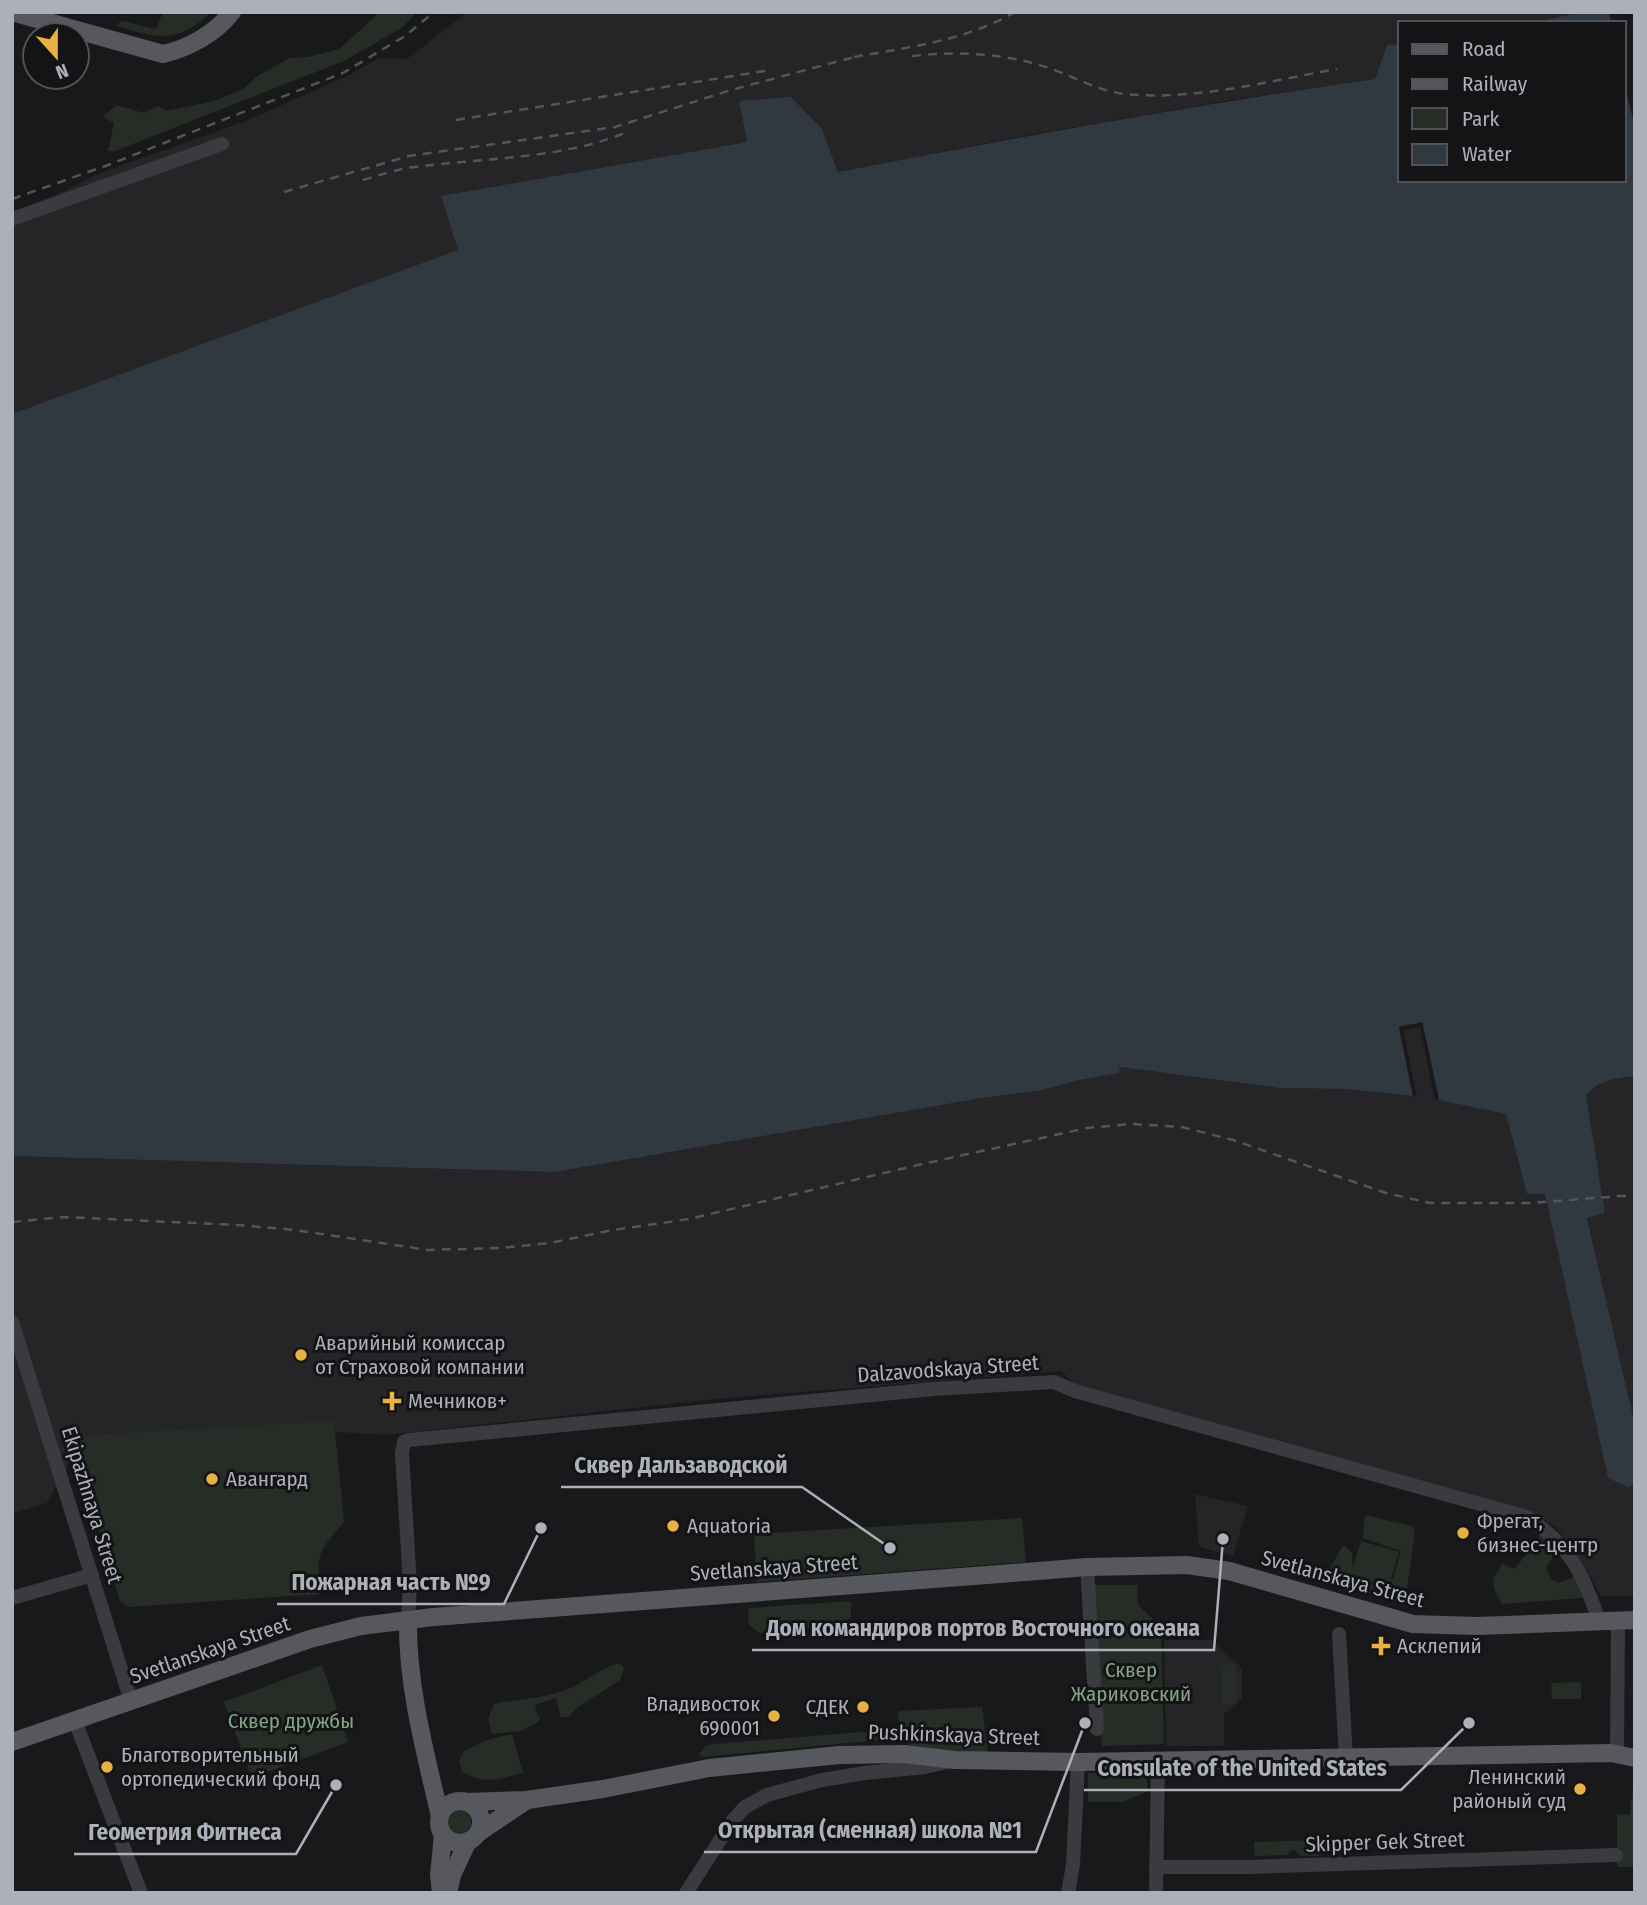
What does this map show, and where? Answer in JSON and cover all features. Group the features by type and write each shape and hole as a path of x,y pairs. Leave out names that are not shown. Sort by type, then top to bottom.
{"main road":[{"path":"12,12 163,54 176,51 203,37 232,12"},
{"name":"Svetlanskaya Street","path":"12,1742 310,1639 361,1626 408,1619 1087,1567 1187,1564 1229,1571 1412,1624 1477,1626 1626,1621"},
{"path":"408,1619 408,1649 440,1816 440,1829 443,1835 459,1843 473,1837"},
{"name":"Pushkinskaya Street","path":"463,1802 527,1800 603,1789 709,1768 839,1755 1078,1762 1626,1756"},
{"path":"428,1762 439,1782 463,1802 474,1807 481,1824 452,1875 448,1893"},
{"name":"Pushkinskaya Street","path":"473,1837 527,1800"},
{"path":"440,1816 448,1805 463,1802"},
{"path":"441,1893 439,1875 443,1835"}],"street":[{"path":"12,219 222,144"},
{"name":"Ekipazhnaya Street","path":"12,1322 131,1701"},
{"name":"Dalzavodskaya Street","path":"408,1619 410,1585 402,1453 404,1442 415,1438 934,1389 1054,1382 1527,1517 1549,1532 1568,1554 1592,1599 1599,1622"},
{"path":"1087,1567 1097,1729"},
{"path":"12,1598 92,1575"},
{"path":"1626,1621 1626,1756"},
{"path":"1339,1634 1346,1758"},
{"path":"75,1721 141,1893"},
{"path":"686,1893 733,1820 745,1807 766,1795 822,1780 925,1767 955,1760"},
{"path":"1156,1893 1158,1761"},
{"path":"1068,1893 1073,1865 1078,1762"},
{"name":"Skipper Gek Street","path":"1156,1867 1238,1868 1616,1855"}],"shaded area":[{"path":"467,12 1581,12 1541,21 1398,21 1398,44 1387,45 1375,79 1231,100 838,172 822,129 739,102 747,142 441,196 459,250 12,414 12,217 100,173 246,121 349,75 379,58 407,59"},
{"path":"1422,1023 1506,1114 1527,1194 1545,1194 1608,1478 1628,1488 1635,1479 1635,1596 1601,1596 1581,1561 1556,1527 1528,1512 1278,1440 1080,1392 1062,1371 716,1399 386,1435 253,1427 84,1436 47,1503 12,1514 12,1156 555,1172 1042,1090 1118,1073 1120,1067 1279,1088 1346,1089 1413,1096 1399,1027"},
{"path":"1635,1076 1635,1425 1587,1217 1605,1213 1586,1095 1592,1088 1612,1078"},
{"path":"1195,1494 1248,1506 1233,1556 1199,1547"},
{"path":"1164,1640 1211,1640 1242,1668 1242,1700 1224,1714 1224,1746 1166,1746"}],"green space":[{"path":"163,12 211,12 189,29 168,36 145,34 119,27 117,24 122,21 156,29"},
{"path":"380,12 414,12 414,15 403,27 344,61 115,151 108,151 114,123 103,117 116,105 144,113 158,106 166,111 214,101 242,90 257,76 290,58 308,57 339,49"},
{"name":"Авангард","path":"334,1421 344,1522 321,1554 320,1594 129,1607 120,1601 72,1436"},
{"path":"1365,1515 1412,1526 1415,1531 1405,1604 1323,1581 1342,1547 1345,1546 1352,1553 1353,1567 1361,1541 1399,1552 1393,1579 1401,1551 1363,1538"},
{"path":"1022,1518 1026,1562 757,1582 754,1534"},
{"path":"1542,1533 1554,1543 1549,1549 1553,1557 1546,1568 1552,1580 1559,1583 1576,1575 1584,1592 1582,1598 1502,1604 1493,1584 1495,1575 1503,1564 1515,1569"},
{"name":"Сквер Жариковский","path":"1094,1585 1137,1585 1138,1605 1161,1627 1164,1744 1102,1746"},
{"path":"851,1601 851,1617 838,1626 759,1633 749,1625 748,1608"},
{"path":"620,1663 624,1668 620,1680 578,1707 568,1717 561,1717 556,1698 535,1705 540,1718 538,1722 520,1731 492,1734 488,1719 494,1704 562,1691"},
{"path":"1236,1664 1237,1704 1222,1704 1221,1665"},
{"name":"Сквер дружбы","path":"322,1665 348,1742 252,1778 224,1702"},
{"path":"1581,1682 1581,1699 1552,1699 1551,1683"},
{"path":"982,1707 988,1753 915,1748 906,1741 901,1732 898,1711"},
{"path":"862,1732 879,1735 879,1740 703,1757 699,1754 706,1746 715,1744"},
{"path":"512,1734 523,1773 484,1780 462,1771 459,1761 464,1751 487,1740"},
{"path":"1088,1773 1147,1773 1147,1792 1122,1802 1088,1802"},
{"path":"1634,1774 1635,1867 1617,1867 1617,1815 1630,1814"},
{"path":"458,1809 467,1813 471,1822 467,1831 458,1835 449,1831 445,1822 449,1813"},
{"path":"1320,1840 1321,1856 1301,1856 1293,1849 1286,1855 1255,1856 1254,1842"}],"water":[{"path":"1581,12 1614,12 1624,21 1541,21"},
{"path":"1626,22 1635,30 1635,1076 1602,1083 1586,1095 1605,1213 1587,1218 1635,1425 1635,1479 1629,1488 1608,1478 1545,1194 1527,1194 1506,1114 1439,1100 1422,1023 1399,1028 1413,1096 1346,1089 1279,1088 1120,1067 1119,1073 1042,1090 555,1172 12,1156 12,414 458,250 441,196 747,142 739,101 791,97 822,129 838,172 1106,122 1375,79 1387,45 1398,44 1398,182 1626,182"}],"pier":[{"path":"1609,12 1614,12 1624,21 1611,21"},
{"path":"1626,22 1635,30 1635,128 1626,90"},
{"path":"1422,1022 1439,1100 1435,1100 1420,1027 1403,1030 1417,1097 1413,1096 1399,1027"}],"railway":[{"path":"12,199 108,165 343,73 405,36 434,12"},
{"path":"854,57 957,36 1015,12"},
{"path":"284,192 409,156 615,127 731,90 862,55"},
{"path":"912,56 998,56 1049,68 1106,90 1151,95 1231,89 1337,69"},
{"path":"456,120 771,70"},
{"path":"363,180 408,168 550,153 603,141 627,132"},
{"path":"12,1222 63,1217 238,1225 295,1230 428,1250 501,1248 550,1243 689,1219 1087,1128 1131,1124 1182,1127 1233,1140 1386,1193 1430,1203 1529,1203 1635,1195"}],"place":[{"name":"Аварийный комиссар от Страховой компании","path":"301,1355"},
{"name":"Мечников+","path":"392,1401"},
{"name":"Авангард","path":"212,1479"},
{"name":"Aquatoria","path":"673,1526"},
{"name":"Пожарная часть №9","path":"541,1528"},
{"name":"Фрегат, бизнес-центр","path":"1463,1533"},
{"name":"Дом командиров портов Восточного океана","path":"1223,1539"},
{"name":"Сквер Дальзаводской","path":"890,1548"},
{"name":"Асклепий","path":"1381,1646"},
{"name":"СДЕК","path":"863,1707"},
{"name":"Владивосток 690001","path":"774,1716"},
{"name":"Открытая (сменная) школа №1","path":"1085,1723"},
{"name":"Consulate of the United States","path":"1469,1723"},
{"name":"Благотворительный ортопедический фонд","path":"107,1767"},
{"name":"Геометрия Фитнеса","path":"336,1785"},
{"name":"Ленинский районый суд","path":"1580,1789"}]}
